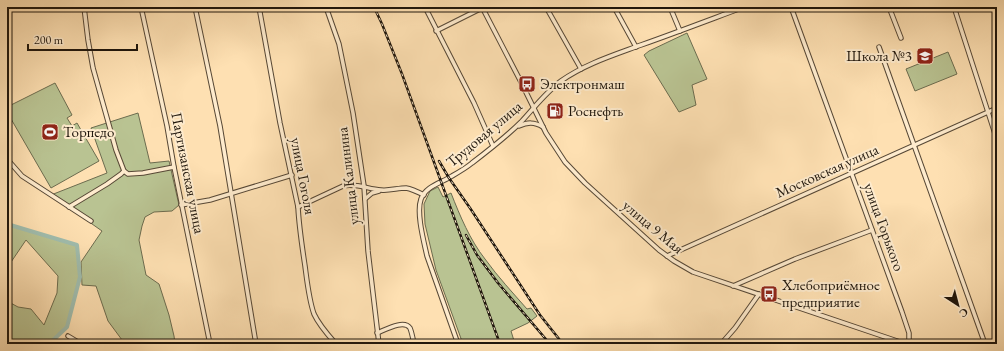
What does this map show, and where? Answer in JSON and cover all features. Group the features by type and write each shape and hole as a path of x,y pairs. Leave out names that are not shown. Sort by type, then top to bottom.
{"street":[{"path":"84,7 93,68 116,150 124,171 128,174 143,173 174,167"},
{"name":"Партизанская улица","path":"141,7 167,126 181,205 210,344"},
{"path":"195,7 220,126 256,344"},
{"name":"улица Гоголя","path":"259,7 280,123 298,207 306,273 312,305 318,321 336,344"},
{"name":"улица Калинина","path":"326,7 339,44 364,186 368,251 379,344"},
{"path":"425,7 474,103 493,146"},
{"path":"436,31 483,7"},
{"name":"улица 9 Мая","path":"483,7 544,128 558,152 570,168 612,209 659,250 678,264 693,272 908,344"},
{"path":"546,7 581,70"},
{"path":"614,7 636,47"},
{"path":"670,7 680,31"},
{"name":"Трудовая улица","path":"424,195 430,188 463,170 493,146 567,77 636,47 680,31 735,8 744,7"},
{"name":"улица Горького","path":"791,7 908,328 910,338 908,344"},
{"path":"889,7 901,38"},
{"path":"954,7 997,140"},
{"path":"879,47 984,344"},
{"name":"Московская улица","path":"667,256 997,108"},
{"path":"514,128 532,122 544,128"},
{"path":"7,159 22,176 91,221"},
{"path":"69,207 124,171"},
{"path":"181,205 210,200 292,175"},
{"path":"298,207 343,186 364,186 382,190"},
{"path":"365,199 372,193 382,190 405,188 412,189 424,195 421,200 420,211 422,232 427,256 458,344"},
{"path":"733,286 795,259 872,230"},
{"path":"722,344 759,294"},
{"path":"378,333 400,324 405,325 410,328 414,344"},
{"path":"68,336 83,344"}],"green space":[{"path":"687,33 707,79 692,85 696,105 679,112 644,55 649,51"},
{"path":"948,52 957,74 915,91 906,69"},
{"name":"Торпедо","path":"55,83 72,115 67,118 72,126 77,123 99,161 51,188 7,112 7,107"},
{"path":"138,113 150,163 169,161 179,205 172,211 154,212 145,217 139,240 146,275 159,284 169,315 175,344 125,344 108,321 96,286 82,285 81,262 102,231 51,195 107,173 91,128"},
{"path":"438,187 443,197 451,193 470,236 490,266 527,309 531,308 537,316 528,323 511,331 515,344 463,344 436,270 425,224 424,204 430,191"},
{"path":"7,224 77,245 80,277 67,327 49,344 7,344 7,301 18,307 31,309 44,325 57,293 58,276 26,240 7,268"}],"waterway":[{"path":"7,224 77,245 80,277 67,327 49,344"}],"railway":[{"path":"374,7 402,74 500,344"},
{"path":"439,161 540,315 563,344"},
{"path":"466,235 477,255 498,283 550,344"}],"place":[{"name":"Школа №3","path":"925,56"},
{"name":"Электронмаш","path":"527,84"},
{"name":"Роснефть","path":"555,111"},
{"name":"Торпедо","path":"50,132"},
{"name":"Хлебоприёмное предприятие","path":"769,294"}]}
